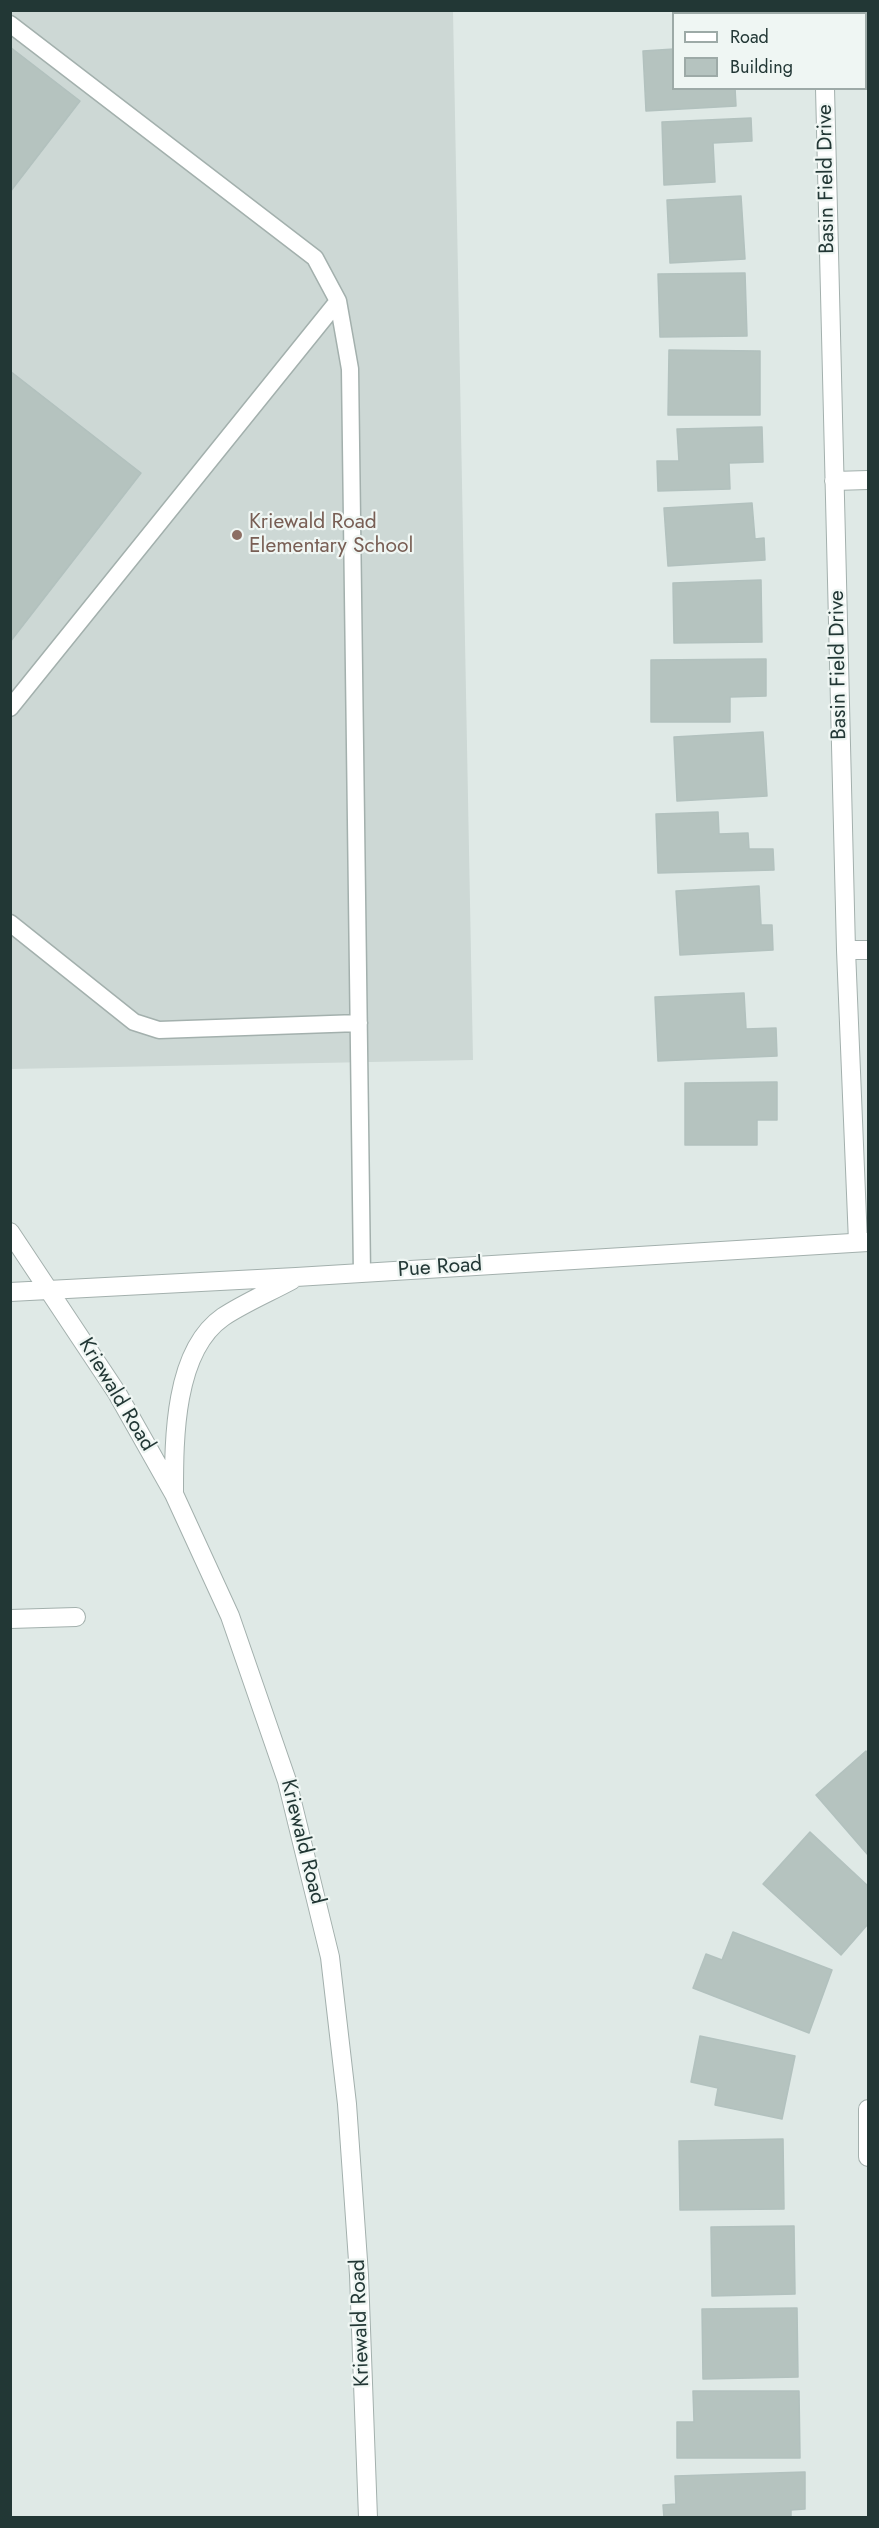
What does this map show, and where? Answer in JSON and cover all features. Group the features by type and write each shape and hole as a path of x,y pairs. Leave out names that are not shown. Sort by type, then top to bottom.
{"street":[{"name":"Basin Field Drive","path":"825,90 846,950 863,1242"},
{"path":"834,481 868,480"},
{"path":"846,950 868,950"},
{"name":"Kriewald Road","path":"10,1232 117,1393 174,1494 230,1616 284,1770 330,1957 347,2104 358,2252 368,2517"},
{"name":"Pue Road","path":"10,1292 297,1277 863,1242"},
{"path":"174,1494 174,1434 189,1367 201,1340 222,1318 297,1277"},
{"path":"10,1619 76,1617"},
{"path":"868,2109 868,2157"}],"lane":[{"path":"10,24 315,258 338,301 350,369 362,1273"},
{"path":"10,708 338,301"},
{"path":"10,923 134,1022 159,1030 359,1023"}],"shaded area":[{"name":"Kriewald Road Elementary School","path":"10,11 453,11 473,1060 11,1069"}],"building":[{"path":"10,47 80,101 10,192"},
{"path":"672,49 672,90 735,90 736,106 646,111 643,51"},
{"path":"751,118 752,141 713,143 715,182 664,185 662,122"},
{"path":"741,196 745,259 670,263 667,200"},
{"path":"745,273 747,336 660,337 658,274"},
{"path":"669,350 760,351 760,415 668,415"},
{"path":"10,371 141,473 10,642"},
{"path":"762,427 763,462 729,463 730,489 658,491 657,461 679,461 677,429"},
{"path":"752,503 755,539 764,538 765,560 668,566 664,508"},
{"path":"761,580 762,642 674,643 673,583"},
{"path":"766,659 766,696 730,697 730,722 651,722 651,660"},
{"path":"763,732 767,796 677,801 674,737"},
{"path":"718,812 719,834 748,833 749,849 773,849 774,870 658,873 656,814"},
{"path":"759,886 761,925 772,925 773,950 680,955 676,891"},
{"path":"744,993 746,1029 776,1028 777,1056 658,1061 655,997"},
{"path":"777,1082 777,1120 757,1120 757,1145 685,1145 685,1083"},
{"path":"866,1751 868,1753 868,1855 816,1795"},
{"path":"810,1832 868,1886 868,1924 841,1955 763,1884"},
{"path":"733,1932 832,1970 809,2033 693,1988 706,1954 722,1960"},
{"path":"700,2036 795,2056 782,2119 715,2105 718,2088 691,2082"},
{"path":"783,2139 784,2209 680,2210 679,2141"},
{"path":"794,2226 795,2294 712,2296 711,2227"},
{"path":"797,2308 798,2377 703,2379 702,2309"},
{"path":"693,2391 799,2391 800,2458 677,2458 677,2422 694,2422"},
{"path":"805,2472 805,2509 791,2510 791,2518 664,2518 663,2505 676,2504 675,2476"}],"place":[{"name":"Kriewald Road Elementary School","path":"237,535"}]}
